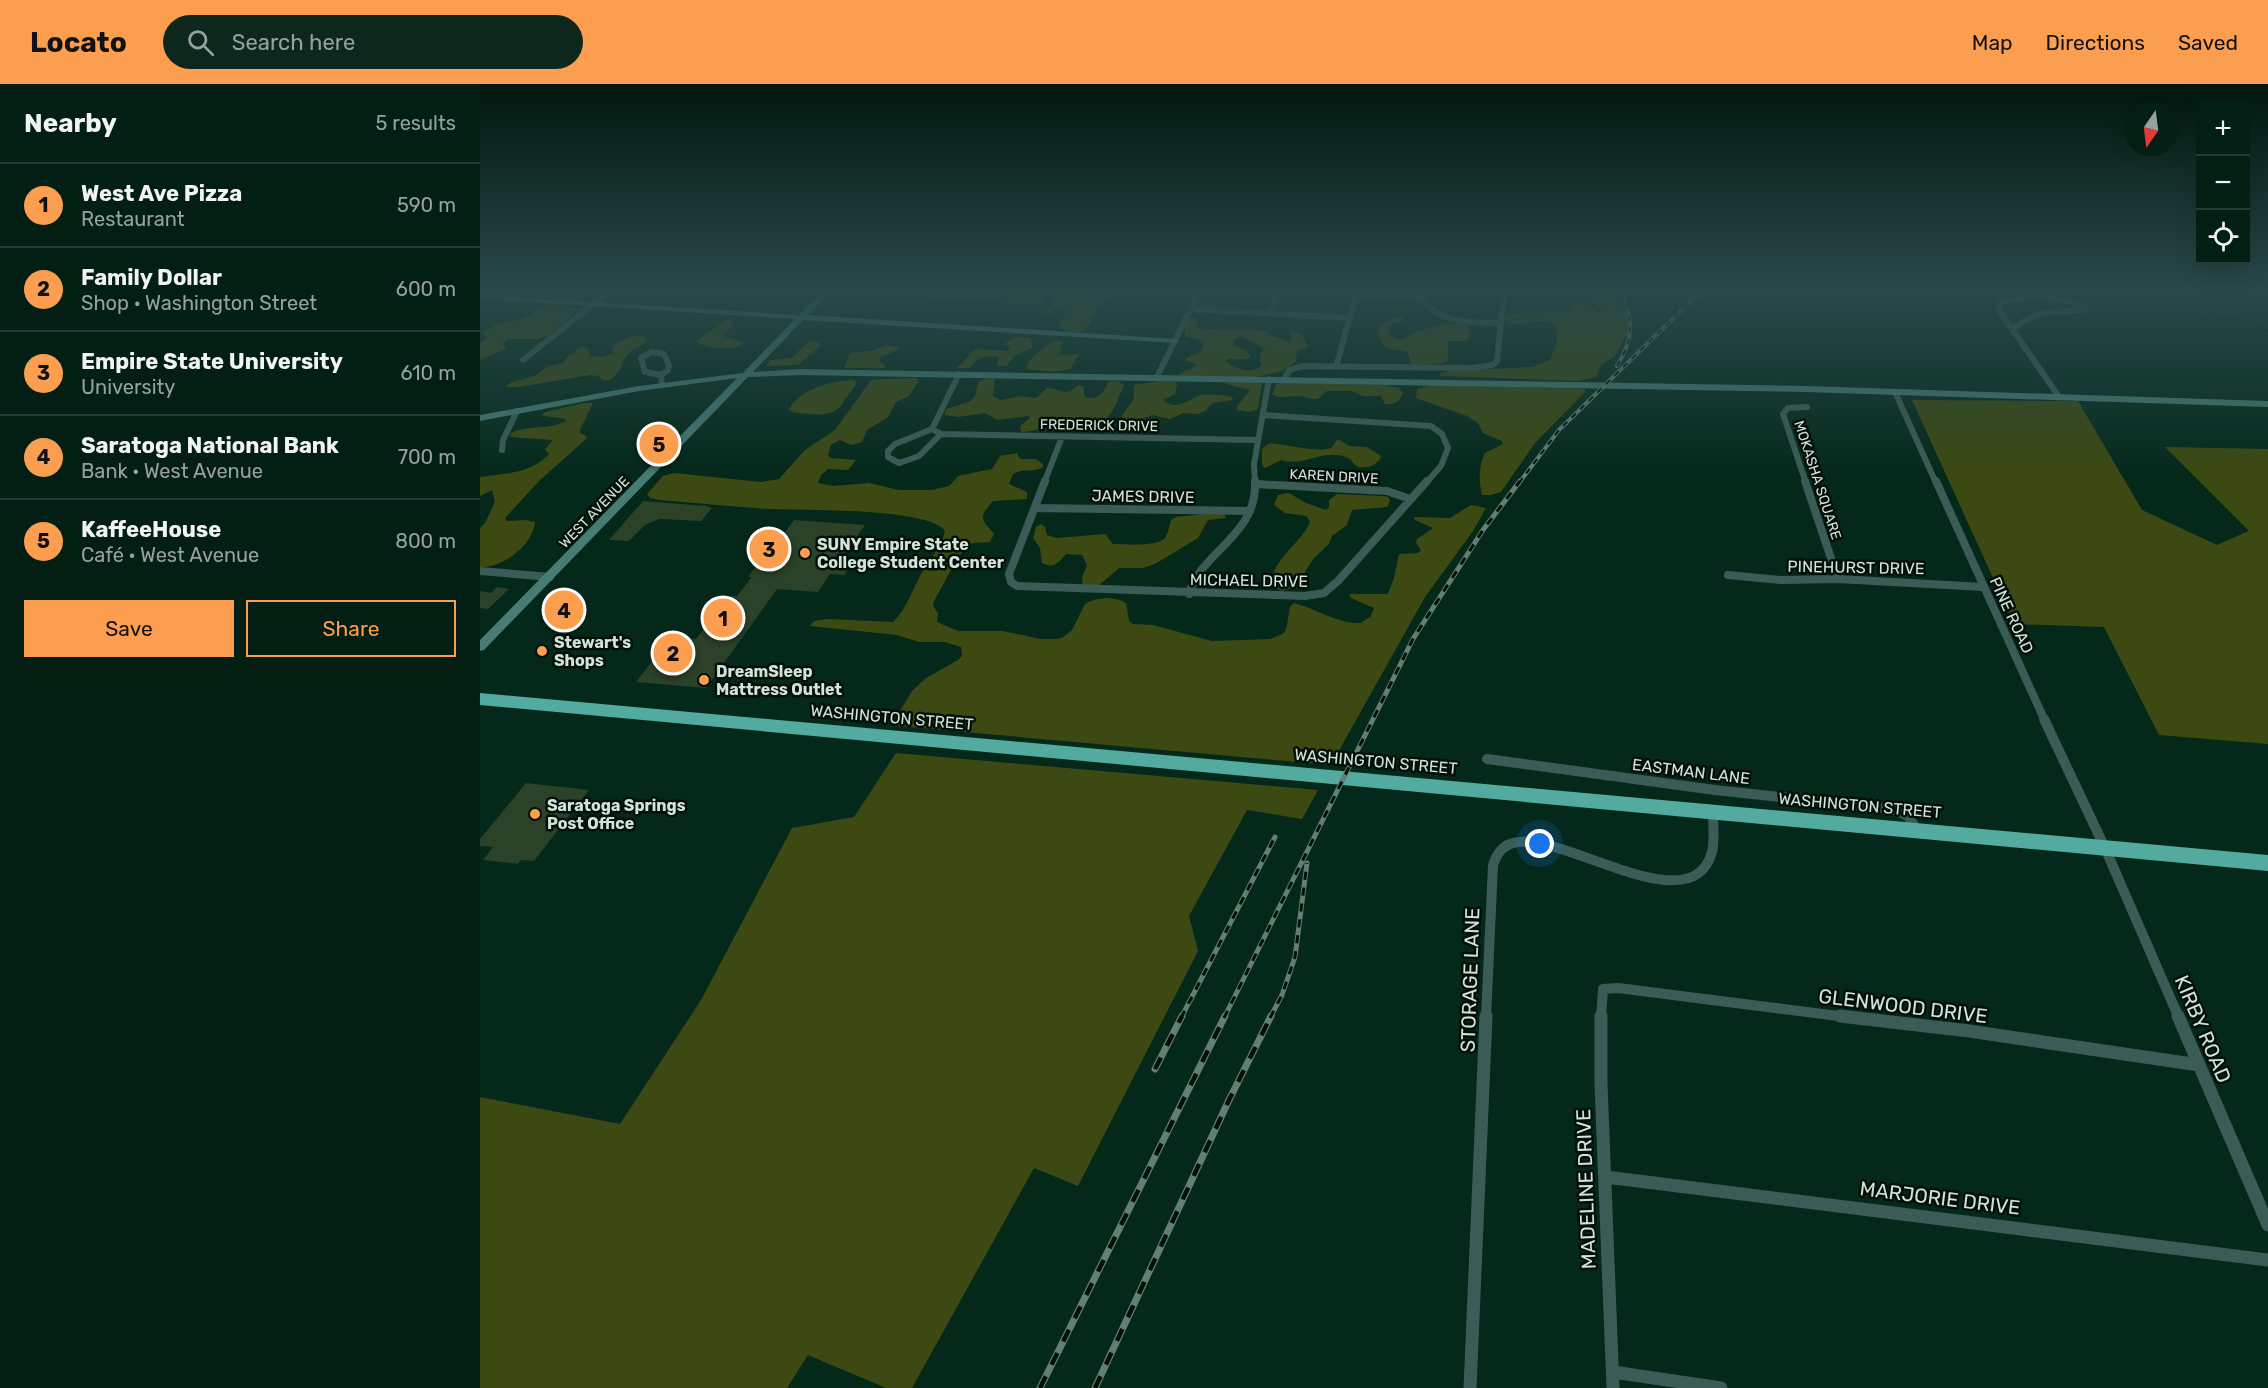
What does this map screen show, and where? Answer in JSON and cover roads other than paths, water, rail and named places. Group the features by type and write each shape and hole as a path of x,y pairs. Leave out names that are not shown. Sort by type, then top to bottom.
{"highway":[{"name":"WASHINGTON STREET","path":"480,699 2268,862"}],"street":[{"path":"523,360 533,352"},
{"path":"652,352 664,354 669,367 661,375 645,372 641,358 652,352"},
{"name":"WEST AVENUE","path":"480,647 768,352"},
{"path":"1157,377 1170,352"},
{"path":"1336,367 1340,352"},
{"path":"1284,380 1289,370 1294,368 1472,368 1493,365 1497,362 1498,352"},
{"path":"2028,352 2059,397"},
{"path":"480,418 662,385 747,373 959,374 1589,385 2268,404"},
{"path":"941,434 933,439 918,459 899,463 888,457 888,451 895,444 932,429 959,374"},
{"path":"661,375 662,385"},
{"path":"1189,594 1192,582 1239,531 1256,497 1254,464 1269,379"},
{"name":"PINE ROAD","path":"1895,392 1983,588 2105,848"},
{"name":"MOKASHA SQUARE","path":"1807,407 1788,408 1783,414 1838,579"},
{"path":"502,450 503,440 517,411"},
{"name":"MICHAEL DRIVE","path":"1062,437 1009,574 1009,580 1013,585 1026,588 1189,594 1305,596 1324,593 1338,581 1447,457 1449,447 1447,438 1441,431 1419,424 1263,414"},
{"name":"FREDERICK DRIVE","path":"932,429 941,434 1257,440"},
{"name":"KAREN DRIVE","path":"1256,484 1387,491 1410,499"},
{"name":"JAMES DRIVE","path":"1035,508 1250,511"},
{"path":"480,571 550,577"},
{"name":"PINEHURST DRIVE","path":"1728,575 1781,580 1838,579 1983,588"},
{"name":"EASTMAN LANE","path":"1486,759 1714,790 1893,809 1906,813 1914,821 1917,830"},
{"name":"STORAGE LANE","path":"1470,1388 1492,877 1496,855 1503,846 1515,841 1528,840 1541,842 1630,871 1680,880 1695,876 1706,866 1713,849 1713,811"},
{"name":"KIRBY ROAD","path":"2105,848 2268,1225"},
{"name":"GLENWOOD DRIVE","path":"1603,989 1618,988 1747,1006 1969,1031 2199,1065"},
{"name":"MADELINE DRIVE","path":"1603,989 1600,1001 1601,1083 1613,1388"},
{"name":"MARJORIE DRIVE","path":"1606,1177 2268,1260"},
{"path":"1613,1372 1721,1388"}],"railway":[{"path":"1617,366 1624,352"},
{"path":"1519,483 1559,430 1639,352"},
{"path":"1224,1018 1413,639 1483,530 1520,481"},
{"path":"1181,1018 1275,837"},
{"path":"1270,1018 1282,995 1295,957 1307,863"},
{"path":"1155,1069 1182,1016"},
{"path":"1040,1388 1225,1016"},
{"path":"1095,1388 1229,1100 1270,1018"}],"place":[{"name":"KaffeeHouse","path":"659,444"},
{"name":"Empire State University","path":"769,549"},
{"name":"SUNY Empire State College Student Center","path":"805,553"},
{"name":"Saratoga National Bank","path":"564,610"},
{"name":"West Ave Pizza","path":"723,618"},
{"name":"Stewart's Shops","path":"542,651"},
{"name":"Family Dollar","path":"673,653"},
{"name":"DreamSleep Mattress Outlet","path":"704,680"},
{"name":"Saratoga Springs Post Office","path":"535,814"}]}
